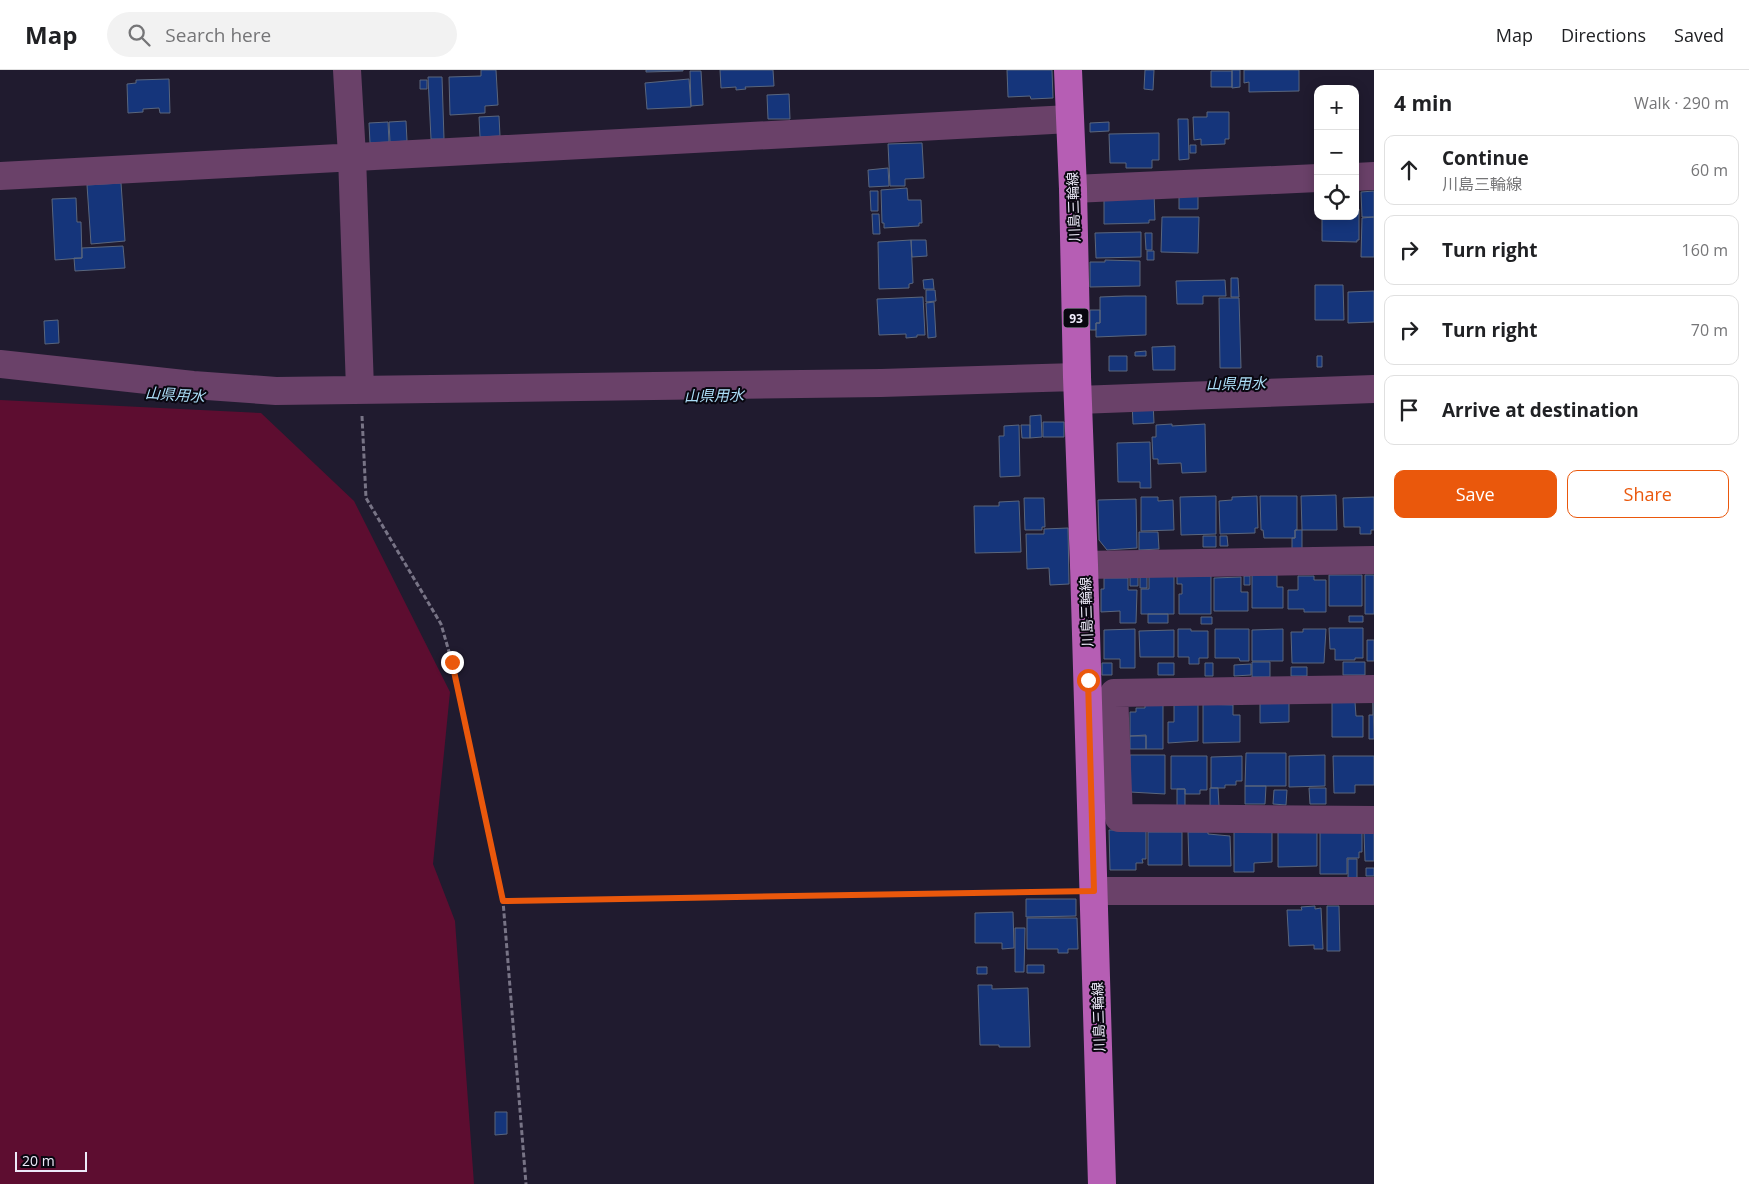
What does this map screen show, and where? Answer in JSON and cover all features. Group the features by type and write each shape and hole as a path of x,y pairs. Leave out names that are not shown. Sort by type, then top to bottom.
{"main road":[{"name":"川島三輪線","path":"1068,70 1074,189 1077,388 1102,1184"}],"street":[{"path":"347,70 360,389"},
{"path":"0,176 1070,119"},
{"path":"1359,177 1374,176"},
{"path":"1074,189 1314,178"},
{"path":"0,364 193,385 276,391 882,383 1077,388 1374,389"},
{"path":"1084,565 1374,560"},
{"path":"1374,689 1114,693 1119,818 1374,820"},
{"path":"1094,891 1374,891"}],"path":[{"path":"360,389 366,498 441,624 452,662 503,901 526,1184"},
{"path":"503,901 1094,891"}],"shaded area":[{"path":"0,400 261,413 354,501 450,692 433,864 455,921 474,1184 0,1184"}],"building":[{"path":"481,70 496,70 498,105 485,106 485,113 450,115 449,77 481,76"},
{"path":"646,70 683,70 683,71 646,72"},
{"path":"720,70 773,70 774,86 745,87 746,89 736,90 736,87 721,88"},
{"path":"1007,70 1052,70 1053,98 1008,97"},
{"path":"1145,70 1154,70 1153,90 1144,89"},
{"path":"1232,70 1240,70 1240,87 1232,88"},
{"path":"1244,70 1299,70 1299,91 1249,92 1249,82 1244,83"},
{"path":"690,71 701,71 703,105 691,106"},
{"path":"1211,71 1232,71 1232,87 1211,87"},
{"path":"428,77 442,77 444,139 431,139"},
{"path":"169,79 170,113 160,113 159,108 143,109 143,112 128,113 127,84 136,83 136,80"},
{"path":"689,79 691,107 647,109 645,83"},
{"path":"420,80 427,80 427,89 420,89"},
{"path":"789,94 790,119 768,119 767,95"},
{"path":"1207,112 1229,112 1229,139 1225,139 1225,144 1201,145 1201,139 1194,140 1193,117 1207,117"},
{"path":"499,116 500,136 480,137 479,117"},
{"path":"1178,119 1188,119 1189,159 1179,160"},
{"path":"406,121 407,141 390,142 389,122"},
{"path":"388,122 389,142 370,143 369,123"},
{"path":"1109,122 1109,131 1090,132 1090,123"},
{"path":"1159,133 1159,160 1152,160 1152,168 1126,168 1126,163 1110,163 1109,134"},
{"path":"922,143 924,178 905,179 905,186 890,186 888,144"},
{"path":"1190,145 1196,145 1196,153 1190,153"},
{"path":"888,168 889,186 869,187 868,170"},
{"path":"121,183 125,241 91,244 87,185"},
{"path":"907,188 908,200 921,200 922,223 919,223 919,226 884,228 884,223 882,223 881,190"},
{"path":"870,191 878,191 878,211 871,211"},
{"path":"1179,191 1198,191 1198,209 1179,209"},
{"path":"1374,191 1374,217 1362,217 1361,192"},
{"path":"1154,193 1155,220 1149,220 1149,223 1104,224 1104,194"},
{"path":"76,198 77,222 81,222 82,258 55,260 52,199"},
{"path":"872,214 879,214 880,234 873,234"},
{"path":"1162,217 1199,217 1198,253 1161,252"},
{"path":"1374,217 1374,257 1361,257 1362,218"},
{"path":"1322,220 1359,220 1359,240 1357,242 1322,241"},
{"path":"1141,232 1141,257 1096,258 1095,233"},
{"path":"1145,233 1152,233 1152,250 1146,250"},
{"path":"911,240 913,283 909,284 909,288 879,289 878,242"},
{"path":"911,240 926,240 927,256 912,257"},
{"path":"123,246 125,268 75,271 74,258 82,258 82,248"},
{"path":"1147,251 1154,251 1154,260 1147,260"},
{"path":"1105,260 1140,261 1140,286 1090,287 1090,262 1105,262"},
{"path":"1231,278 1238,278 1239,297 1231,297"},
{"path":"933,279 934,289 924,289 923,280"},
{"path":"1225,280 1226,296 1203,296 1203,304 1177,304 1176,281"},
{"path":"1315,285 1343,285 1344,320 1315,320"},
{"path":"926,290 935,290 936,301 926,302"},
{"path":"1374,291 1374,322 1348,323 1348,292"},
{"path":"1146,296 1146,335 1096,337 1096,323 1100,323 1100,297"},
{"path":"923,297 925,335 906,338 906,334 879,335 877,299"},
{"path":"1219,298 1239,298 1241,368 1220,368"},
{"path":"934,302 936,337 928,338 926,303"},
{"path":"1090,310 1100,310 1100,323 1096,323 1096,330 1090,330"},
{"path":"58,320 59,343 45,344 44,321"},
{"path":"1175,346 1175,370 1153,370 1152,347"},
{"path":"1146,351 1146,356 1135,356 1135,352"},
{"path":"1109,356 1127,356 1127,371 1109,371"},
{"path":"1317,356 1322,356 1322,367 1317,367"},
{"path":"1153,402 1154,423 1133,424 1132,403"},
{"path":"1041,415 1042,437 1030,438 1030,416"},
{"path":"1043,422 1064,422 1064,437 1043,437"},
{"path":"1172,424 1172,426 1205,424 1206,472 1182,473 1181,463 1158,464 1158,459 1153,459 1152,437 1156,437 1156,425"},
{"path":"1019,425 1020,476 1000,477 999,436 1004,436 1004,426"},
{"path":"1021,425 1030,425 1030,438 1022,438"},
{"path":"1150,442 1151,488 1140,488 1140,482 1118,482 1117,443"},
{"path":"1336,495 1337,530 1302,530 1301,496"},
{"path":"1216,496 1216,534 1181,535 1180,497"},
{"path":"1257,496 1258,528 1255,528 1255,533 1220,534 1219,501 1232,500 1232,497"},
{"path":"1260,496 1297,496 1297,530 1295,530 1295,538 1264,538 1263,530 1261,530"},
{"path":"1141,497 1158,497 1158,501 1173,500 1174,530 1141,531"},
{"path":"1374,497 1374,530 1371,530 1371,534 1360,534 1360,527 1344,527 1343,498"},
{"path":"1024,498 1044,498 1045,527 1042,527 1042,530 1025,530"},
{"path":"1136,499 1137,548 1107,550 1099,540 1098,500"},
{"path":"1019,501 1021,552 975,553 974,506 999,506 999,502"},
{"path":"1068,528 1069,584 1050,585 1049,568 1027,569 1026,534 1044,534 1044,529"},
{"path":"1295,530 1302,530 1302,549 1292,550 1292,538 1295,538"},
{"path":"1139,532 1158,532 1159,549 1139,550"},
{"path":"1203,536 1216,536 1216,547 1203,547"},
{"path":"1220,536 1227,536 1228,546 1220,546"},
{"path":"1252,575 1277,575 1277,587 1283,587 1283,608 1252,608"},
{"path":"1329,575 1362,575 1362,606 1329,606"},
{"path":"1365,575 1374,575 1374,614 1365,614"},
{"path":"1149,576 1174,576 1174,614 1141,614 1141,589 1149,589"},
{"path":"1177,576 1211,576 1211,614 1179,614 1179,594 1182,594 1182,584 1177,584"},
{"path":"1244,576 1250,576 1250,585 1244,585"},
{"path":"1298,576 1314,576 1314,580 1326,580 1326,612 1304,612 1304,609 1288,609 1288,590 1298,590"},
{"path":"1130,577 1138,577 1138,586 1130,586"},
{"path":"1140,577 1147,577 1147,588 1140,588"},
{"path":"1241,577 1241,592 1248,592 1248,611 1214,611 1214,578"},
{"path":"1104,578 1128,578 1128,590 1137,590 1136,623 1120,623 1120,611 1101,612 1101,589 1104,589"},
{"path":"1148,614 1168,614 1168,623 1148,623"},
{"path":"1349,616 1363,616 1363,622 1349,622"},
{"path":"1201,617 1212,617 1212,624 1201,624"},
{"path":"1329,628 1363,628 1363,658 1335,660 1335,649 1330,649"},
{"path":"1135,629 1135,668 1120,668 1120,659 1104,659 1104,630"},
{"path":"1178,629 1208,631 1208,658 1199,658 1199,664 1189,664 1189,657 1178,657"},
{"path":"1215,629 1249,629 1249,661 1240,661 1239,658 1215,658"},
{"path":"1283,629 1283,661 1252,661 1252,630"},
{"path":"1303,629 1326,629 1324,663 1292,663 1291,632 1303,632"},
{"path":"1174,630 1174,657 1140,657 1139,631"},
{"path":"1367,640 1374,640 1374,661 1367,661"},
{"path":"1252,662 1270,662 1270,677 1252,677"},
{"path":"1343,662 1365,662 1365,675 1343,675"},
{"path":"1102,663 1112,663 1112,675 1102,675"},
{"path":"1158,663 1174,663 1174,675 1158,675"},
{"path":"1205,663 1213,663 1213,676 1205,676"},
{"path":"1251,664 1251,675 1234,676 1234,665"},
{"path":"1291,667 1307,667 1307,676 1291,676"},
{"path":"1332,702 1355,702 1356,716 1363,716 1363,737 1332,737"},
{"path":"1260,703 1289,703 1289,722 1260,723"},
{"path":"1373,703 1374,739 1369,739 1369,715 1373,715"},
{"path":"1174,704 1198,704 1198,741 1168,743 1168,722 1174,722"},
{"path":"1203,704 1233,705 1233,715 1240,715 1240,742 1203,743"},
{"path":"1145,705 1163,705 1163,749 1146,749 1146,735 1130,736 1130,712 1136,712 1136,708 1145,708"},
{"path":"1130,736 1146,736 1146,749 1130,749"},
{"path":"1246,753 1286,753 1286,786 1245,786"},
{"path":"1130,755 1165,755 1165,794 1130,792"},
{"path":"1325,755 1325,786 1289,787 1289,756"},
{"path":"1171,756 1207,756 1207,790 1200,790 1200,794 1185,794 1185,789 1171,789"},
{"path":"1242,756 1242,781 1236,781 1236,785 1225,785 1225,788 1211,788 1211,757"},
{"path":"1333,756 1374,756 1374,785 1355,785 1355,793 1334,793"},
{"path":"1245,786 1266,786 1265,804 1245,804"},
{"path":"1210,788 1218,788 1219,806 1210,806"},
{"path":"1309,788 1326,788 1326,804 1310,804"},
{"path":"1177,789 1185,789 1185,806 1177,806"},
{"path":"1274,790 1287,790 1286,805 1273,804"},
{"path":"1109,830 1146,830 1146,859 1142,859 1143,863 1136,863 1136,870 1110,870"},
{"path":"1278,831 1317,831 1317,866 1278,867"},
{"path":"1148,832 1182,832 1182,865 1148,865"},
{"path":"1188,832 1208,832 1208,834 1230,836 1231,866 1189,866"},
{"path":"1234,832 1272,832 1272,862 1254,863 1254,872 1234,872"},
{"path":"1320,832 1362,832 1362,852 1359,852 1359,858 1347,858 1347,874 1320,874"},
{"path":"1364,832 1374,832 1374,861 1365,861"},
{"path":"1348,859 1357,859 1357,878 1348,878"},
{"path":"1366,868 1374,868 1374,876 1366,876"},
{"path":"1026,899 1076,899 1076,916 1026,917"},
{"path":"1315,906 1315,909 1321,908 1323,949 1314,949 1314,945 1289,946 1287,910 1302,910 1301,907"},
{"path":"1327,906 1339,906 1340,951 1327,951"},
{"path":"1013,912 1014,948 1002,949 1002,943 975,943 975,913"},
{"path":"1027,918 1077,918 1078,949 1068,949 1068,953 1058,953 1058,949 1027,949"},
{"path":"1015,928 1025,928 1024,972 1015,972"},
{"path":"1027,965 1044,965 1044,973 1027,973"},
{"path":"977,967 987,967 987,974 977,974"},
{"path":"978,985 992,985 992,989 1028,988 1030,1047 980,1045"},
{"path":"495,1112 507,1112 507,1134 495,1135"}],"route":[{"path":"452,662 503,901 1094,891 1088,680"}],"water label":[{"name":"山県用水","path":"1236,383"},
{"name":"山県用水","path":"175,394"},
{"name":"山県用水","path":"714,395"}]}
